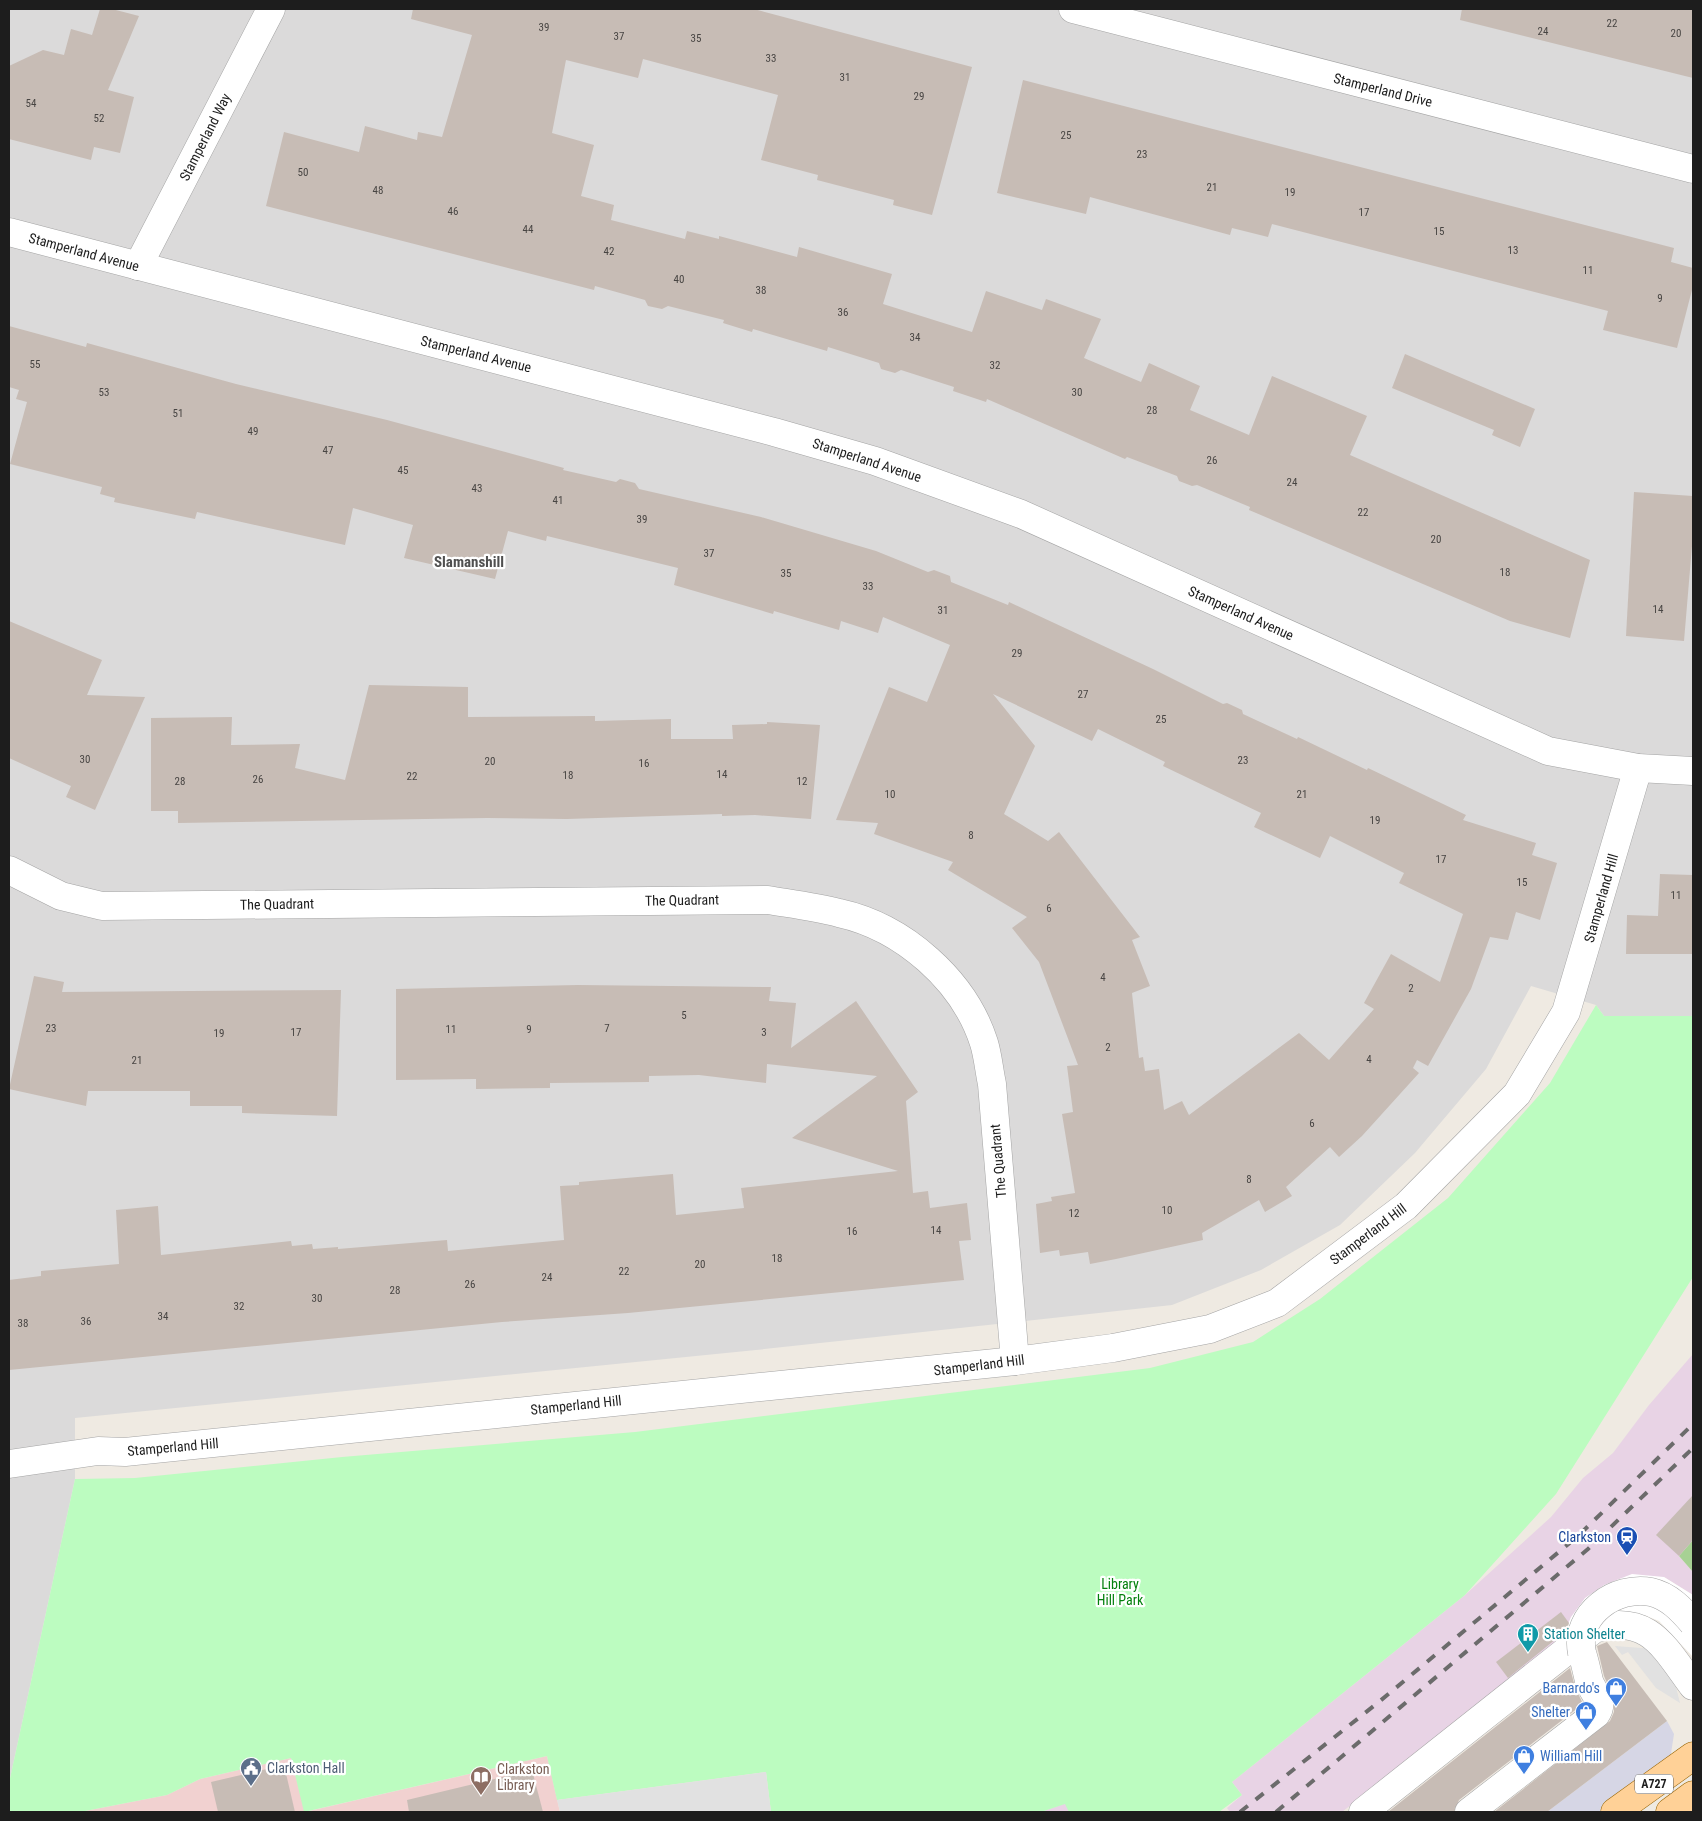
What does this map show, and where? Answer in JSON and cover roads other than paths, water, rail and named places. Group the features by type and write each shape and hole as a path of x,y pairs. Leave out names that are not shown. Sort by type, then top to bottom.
{"main road":[{"name":"A727","path":"1616,1812 1693,1756"},
{"name":"A727","path":"1670,1812 1693,1795"}],"street":[{"name":"Stamperland Way","path":"138,266 271,9"},
{"name":"Stamperland Drive","path":"1073,9 1693,168"},
{"name":"Stamperland Avenue","path":"9,232 774,432 876,461 1021,514 1548,750 1638,768 1693,771"},
{"name":"Stamperland Hill","path":"9,1464 98,1451 126,1452 312,1434 766,1385 867,1378 1016,1361 1113,1348 1210,1329 1277,1303 1406,1206 1517,1094 1566,1012 1638,768"},
{"name":"The Quadrant","path":"9,870 61,896 102,906 768,900 840,913 887,930 918,952 960,994 974,1018 984,1043 992,1084 1016,1361"},
{"path":"1469,1812 1599,1710 1599,1700 1590,1684 1582,1653 1584,1631 1594,1610 1613,1595 1633,1591 1651,1592 1678,1606 1693,1623"},
{"path":"1363,1812 1594,1629 1612,1624 1647,1631 1658,1639 1693,1686"}],"railway":[{"path":"1240,1812 1380,1701 1578,1536 1693,1424"},
{"path":"1276,1812 1588,1549 1693,1448"}],"place":[{"name":"Clarkston","path":"1627,1556"},
{"name":"Station Shelter","path":"1528,1653"},
{"name":"Barnardo's","path":"1616,1707"},
{"name":"Shelter","path":"1586,1731"},
{"name":"William Hill","path":"1524,1775"},
{"name":"Clarkston Hall","path":"251,1787"},
{"name":"Clarkston Library","path":"481,1796"}],"district":[{"name":"Slamanshill","path":"469,562"}],"park label":[{"name":"Library Hill Park","path":"1120,1592"}]}
